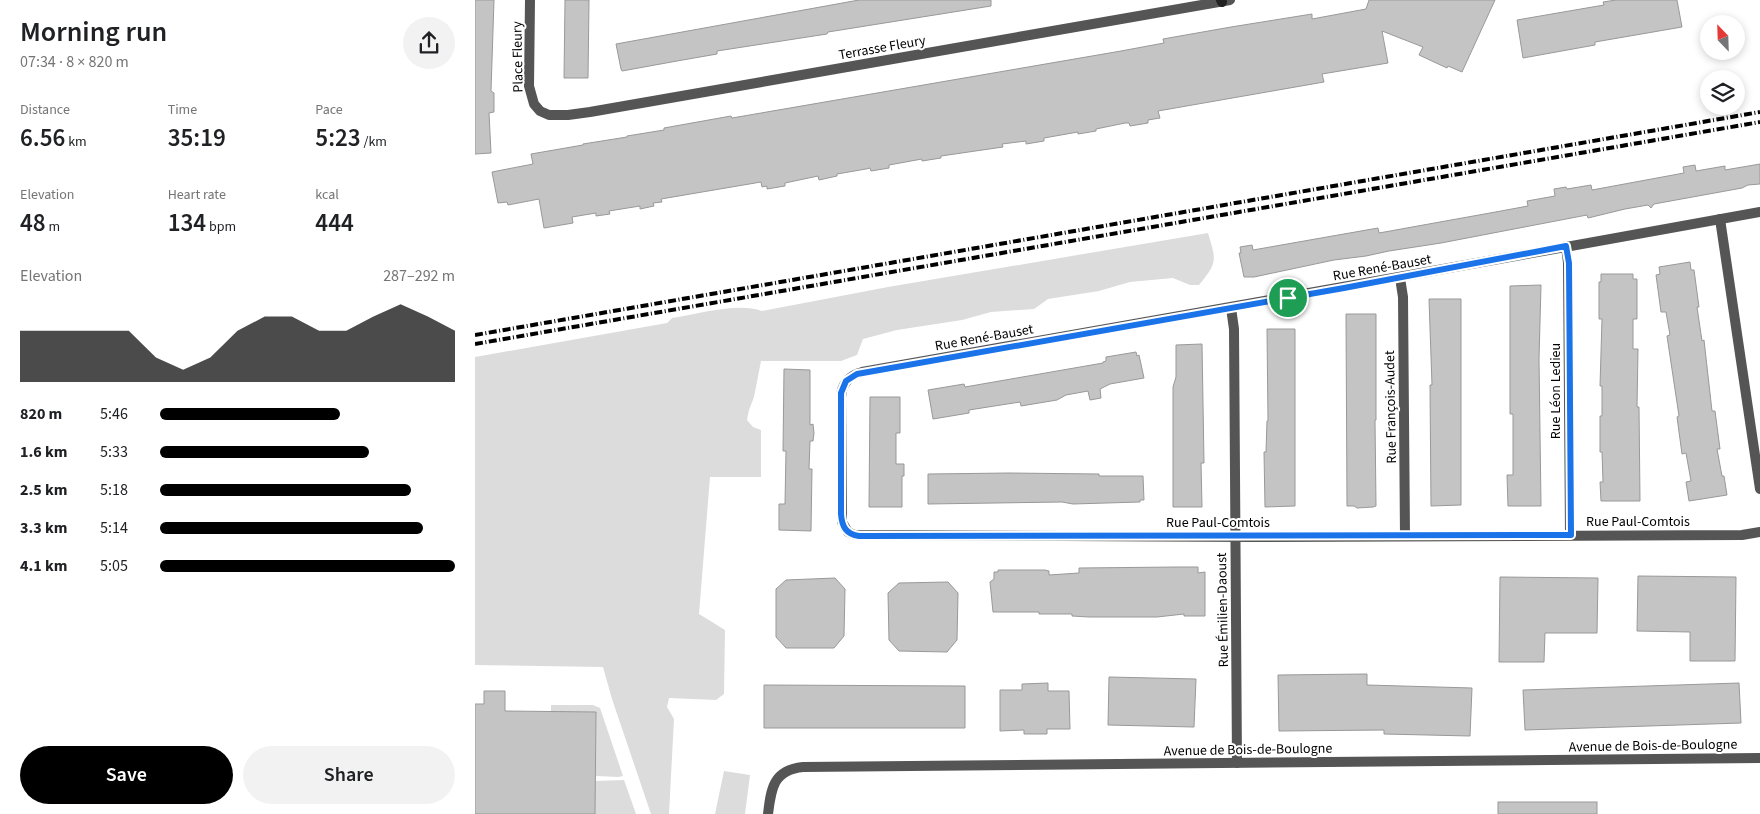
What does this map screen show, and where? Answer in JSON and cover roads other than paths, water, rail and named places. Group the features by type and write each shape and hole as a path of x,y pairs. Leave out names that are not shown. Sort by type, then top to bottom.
{"street":[{"name":"Place Fleury","path":"530,0 529,91 534,104 540,111"},
{"name":"Terrasse Fleury","path":"540,111 558,116 575,114 1224,1"},
{"name":"Rue René-Bauset","path":"862,372 1400,278 1566,246 1760,212"},
{"path":"1720,220 1760,488"},
{"name":"Rue Léon Ledieu","path":"1566,246 1569,263 1571,535"},
{"name":"Rue François-Audet","path":"1400,278 1403,297 1405,536"},
{"name":"Rue Émilien-Daoust","path":"1231,308 1234,329 1237,763"},
{"name":"Rue Paul-Comtois","path":"862,372 849,378 841,393 841,514 843,526 851,534 859,536 1743,535 1760,532"},
{"name":"Avenue de Bois-de-Boulogne","path":"767,814 771,790 776,781 787,770 797,767 1760,758"}],"railway":[{"path":"475,335 1760,112"},
{"path":"475,344 1760,122"}]}
